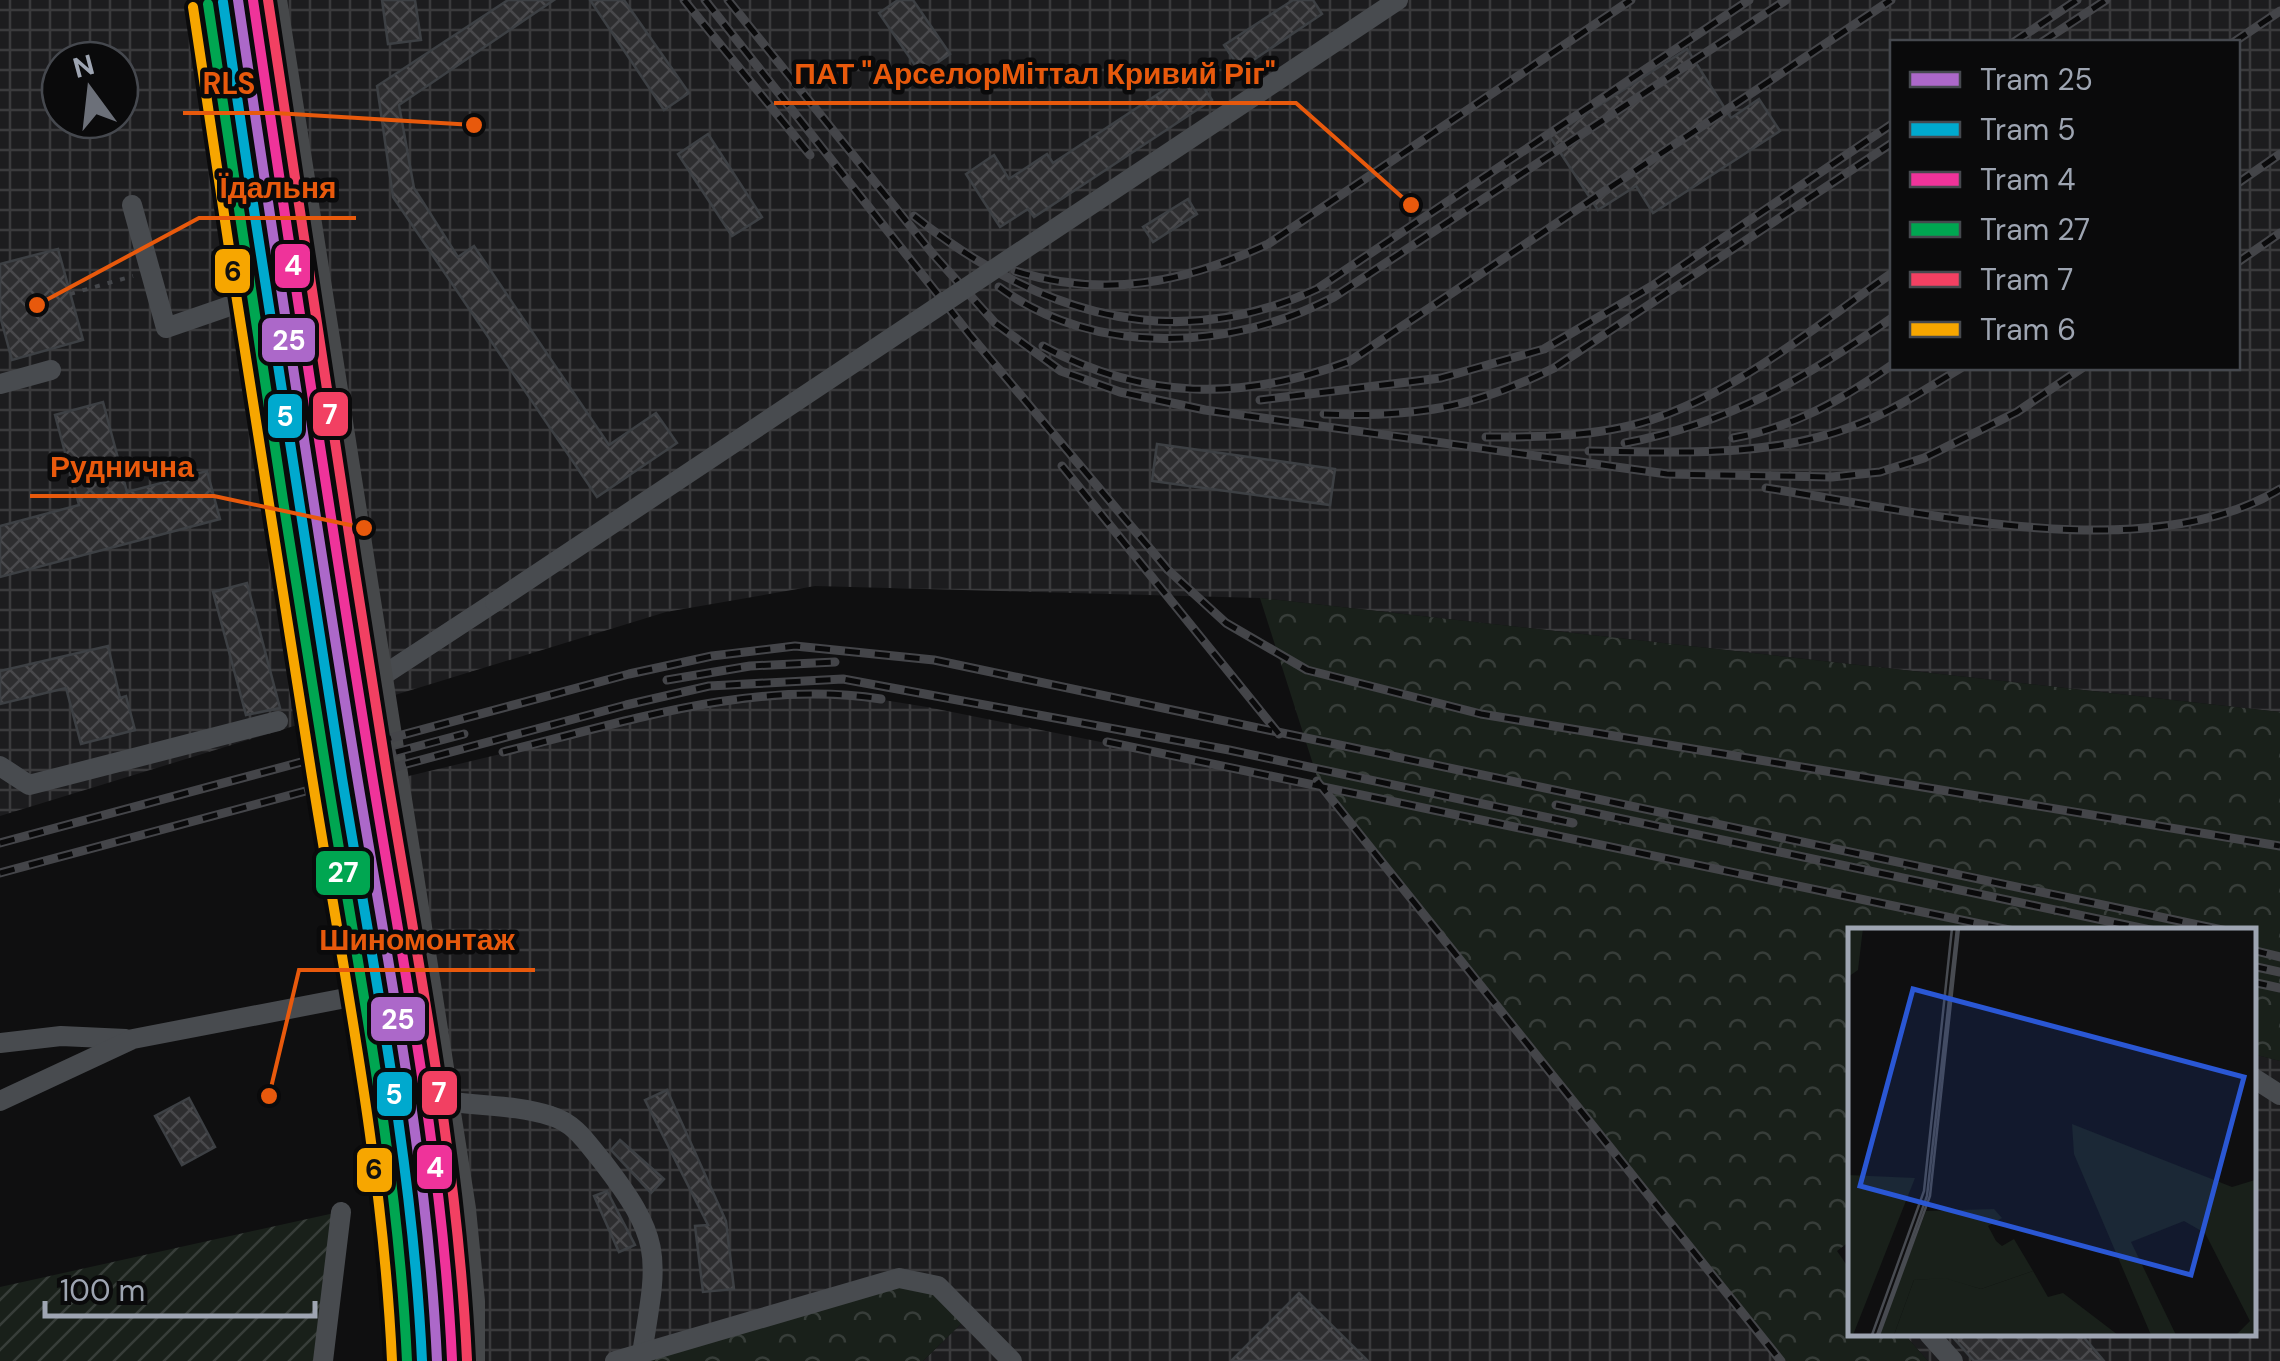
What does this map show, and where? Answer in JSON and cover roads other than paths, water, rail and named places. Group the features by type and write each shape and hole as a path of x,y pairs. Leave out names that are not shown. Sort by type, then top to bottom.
{"main road":[{"path":"224,0 414,1237 421,1361"},
{"path":"273,0 376,680 462,1209 471,1301 471,1361"}],"street":[{"path":"376,680 1398,0"},
{"path":"132,205 166,328 267,294"},
{"path":"0,384 51,370"},
{"path":"0,766 29,785 278,721"},
{"path":"0,1101 133,1040 377,992"},
{"path":"0,1043 61,1036 133,1040"},
{"path":"2255,1079 2280,1094"},
{"path":"444,1101 552,1116 576,1129 587,1142 639,1209 649,1234 655,1275 642,1353"},
{"path":"324,1361 341,1212"},
{"path":"615,1361 899,1278 938,1286 1012,1361"},
{"path":"1931,1336 1953,1361"}],"railway":[{"path":"684,0 810,155"},
{"path":"705,0 970,335 1168,570 1226,623 1307,670 1481,714 2280,846"},
{"path":"728,0 932,253 995,323 1061,371 1120,392 1205,410 1667,474 1832,477 1880,472 1924,458 2017,412 2079,370"},
{"path":"1015,271 1081,284 1112,285 1175,277 1237,258 1268,244 1631,0"},
{"path":"914,216 1007,277 1056,299 1106,314 1157,321 1209,320 1263,309 1317,289 1749,0"},
{"path":"999,287 1037,310 1078,326 1121,335 1209,336 1295,315 1334,297 1786,0"},
{"path":"1043,346 1119,377 1195,389 1272,383 1350,361 1891,0"},
{"path":"2017,40 2077,0"},
{"path":"2045,40 2106,0"},
{"path":"2237,40 2280,11"},
{"path":"1260,400 1441,378 1544,349 1652,286 1890,125"},
{"path":"1324,414 1387,414 1442,408 1496,393 1554,368 1890,144"},
{"path":"2240,182 2280,154"},
{"path":"2240,261 2280,233"},
{"path":"1486,437 1597,432 1662,416 1752,371 1890,274"},
{"path":"1625,443 1699,423 1766,396 1890,319"},
{"path":"1733,438 1817,411 1890,366"},
{"path":"1589,451 1721,451 1819,437 1880,415 1958,370"},
{"path":"1062,466 1279,734"},
{"path":"1766,488 1958,519 2098,530 2164,526 2226,513 2280,489"},
{"path":"0,843 629,674 712,656 795,646 934,660 2213,928"},
{"path":"667,680 750,666 835,662"},
{"path":"0,873 626,705 709,686 843,679 1229,750 1573,823"},
{"path":"503,752 643,717 738,699 833,694 881,699"},
{"path":"396,752 464,734"},
{"path":"1107,742 2000,928"},
{"path":"1317,781 1781,1361"},
{"path":"1556,805 2141,928"},
{"path":"2255,951 2280,957"},
{"path":"2255,967 2280,972"},
{"path":"2255,983 2280,988"}],"tram line":[{"name":"25","path":"238,0 325,577 416,1138 437,1361"},
{"name":"4","path":"253,0 340,577 431,1138 452,1360"},
{"name":"7","path":"268,0 446,1137 467,1360"},
{"name":"5","path":"223,2 311,584 391,1069 410,1215 422,1361"},
{"name":"27","path":"208,4 386,1141 407,1361"},
{"name":"6","path":"193,7 371,1141 392,1361"}],"place":[{"name":"RLS","path":"474,125"},
{"name":"ПАТ \"АрселорМіттал Кривий Ріг\"","path":"1411,205"},
{"name":"Їдальня","path":"37,305"},
{"name":"Руднична","path":"364,528"},
{"name":"Шиномонтаж","path":"269,1096"}]}
